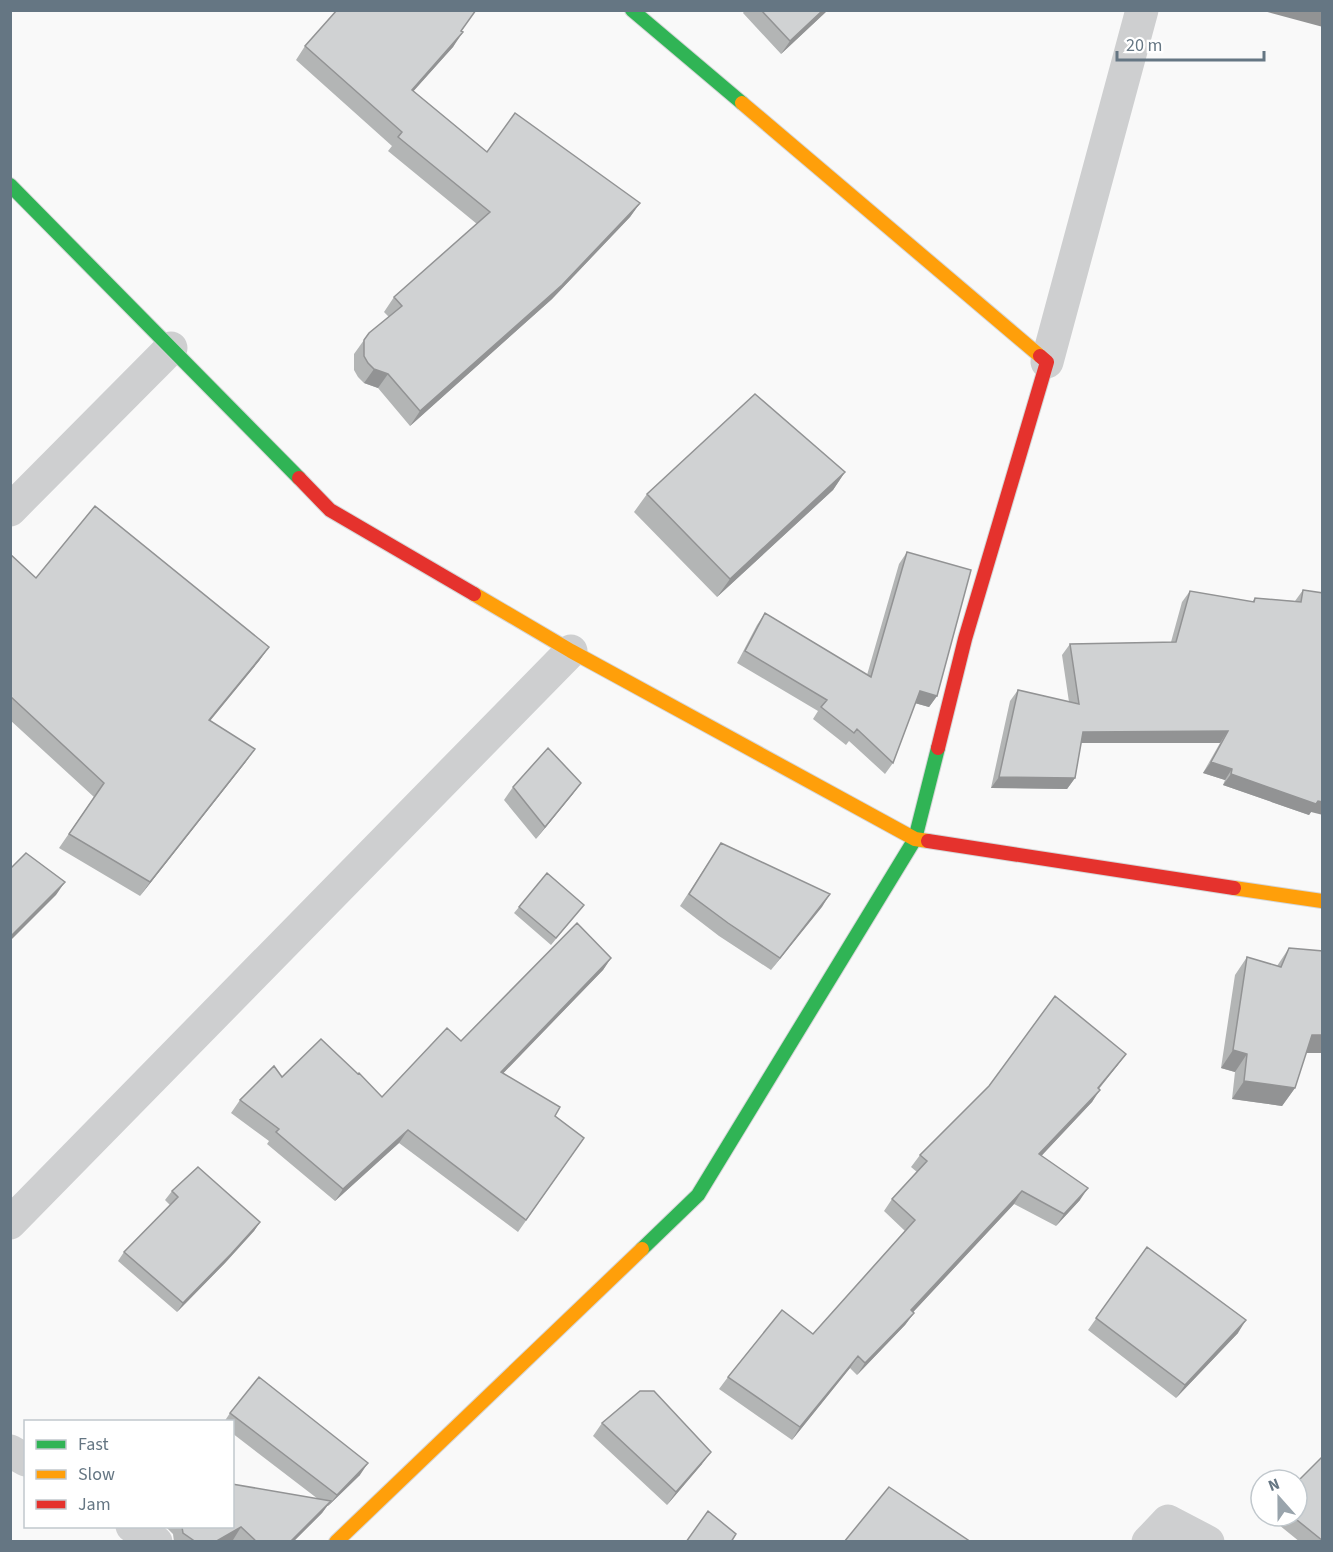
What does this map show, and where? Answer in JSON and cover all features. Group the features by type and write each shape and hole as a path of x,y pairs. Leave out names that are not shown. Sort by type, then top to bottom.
{"street":[{"path":"632,10 1047,362"},
{"path":"336,1542 698,1196 915,839 965,639 1047,362 1142,10"},
{"path":"10,185 330,510 571,651 915,839 1323,901"},
{"path":"10,510 171,348"},
{"path":"10,1223 571,651"},
{"path":"10,1451 24,1459"},
{"path":"1148,1542 1168,1521 1208,1542"},
{"path":"134,1528 156,1542"}],"building":[{"path":"337,10 476,10 461,31 463,32 412,90 487,152 515,113 640,203 562,285 420,411 388,374 374,369 368,363 364,356 364,340 369,333 402,306 394,297 490,212 398,137 402,132 305,46"},
{"path":"761,10 823,10 790,41"},
{"path":"755,394 845,472 730,579 647,494"},
{"path":"95,506 269,647 209,720 255,749 150,882 69,834 104,783 10,696 10,554 36,578"},
{"path":"907,552 971,570 937,696 920,691 893,763 857,729 854,733 821,707 827,700 745,651 765,613 871,677"},
{"path":"1303,590 1323,593 1323,802 1318,801 1316,804 1231,774 1232,769 1211,762 1228,731 1083,732 1075,778 999,777 1018,690 1079,704 1070,644 1176,642 1190,591 1254,602 1255,598 1301,602"},
{"path":"548,748 581,783 545,827 513,787"},
{"path":"721,843 830,894 780,958 689,894"},
{"path":"26,853 65,882 10,937 10,869"},
{"path":"547,873 584,905 556,938 519,907"},
{"path":"577,923 611,958 501,1072 560,1107 555,1116 584,1138 526,1220 408,1130 343,1189 276,1132 279,1129 240,1100 274,1066 282,1077 321,1039 382,1097 447,1028 461,1041"},
{"path":"1289,948 1323,951 1323,1035 1312,1035 1295,1088 1244,1081 1247,1054 1233,1050 1247,957 1281,967"},
{"path":"1055,996 1126,1054 1098,1088 1100,1090 1039,1154 1088,1188 1064,1214 1022,1191 911,1310 914,1313 865,1363 858,1356 800,1427 728,1377 782,1310 813,1334 915,1220 892,1199 927,1161 920,1155 989,1086"},
{"path":"198,1167 260,1222 183,1303 124,1252 178,1197 172,1191"},
{"path":"1147,1247 1246,1320 1185,1385 1096,1318"},
{"path":"259,1377 368,1463 337,1495 230,1413"},
{"path":"640,1391 654,1391 711,1452 676,1492 602,1423"},
{"path":"1323,1456 1323,1541 1307,1528 1309,1528 1309,1470"},
{"path":"234,1484 331,1501 290,1542 257,1542 241,1527 215,1542 196,1542 183,1533 182,1528 234,1528"},
{"path":"889,1487 971,1542 844,1542"},
{"path":"708,1511 736,1534 731,1542 686,1542"}],"traffic: fast":[{"path":"632,10 742,103"},
{"path":"10,185 299,478"},
{"path":"642,1249 698,1195 915,839 938,748"}],"traffic: slow":[{"path":"742,103 1040,356"},
{"path":"474,594 571,651 915,839 928,841"},
{"path":"1234,888 1322,901"},
{"path":"336,1542 642,1249"}],"traffic: jam":[{"path":"938,748 965,639 1047,362 1040,356"},
{"path":"299,478 330,510 474,594"},
{"path":"928,841 1234,888"}]}
